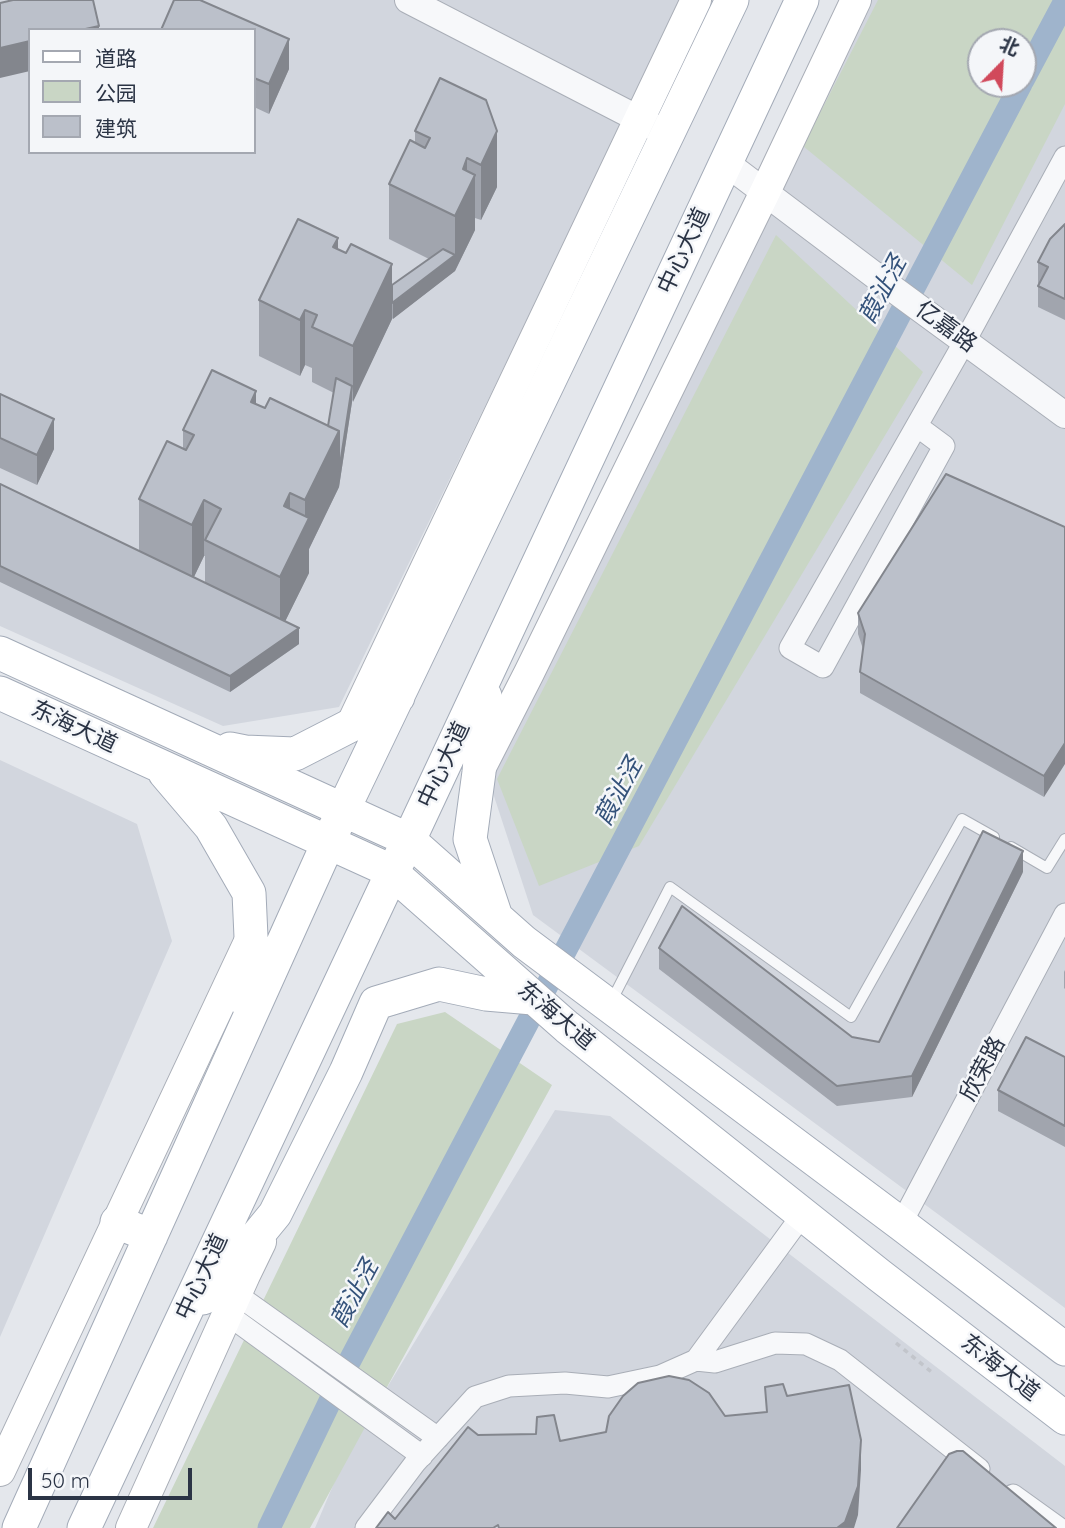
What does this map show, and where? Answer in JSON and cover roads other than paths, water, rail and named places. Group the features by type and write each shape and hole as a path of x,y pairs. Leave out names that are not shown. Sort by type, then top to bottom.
{"main road":[{"path":"19,1528 343,810 398,697 653,127 696,0"},
{"path":"352,723 653,127 732,0"},
{"name":"中心大道","path":"84,1528 802,0"},
{"path":"479,772 765,192 856,0"},
{"name":"东海大道","path":"0,653 409,840 524,942 1065,1349"},
{"path":"486,674 479,772 470,839 495,916"},
{"name":"东海大道","path":"0,693 392,873 567,1027 1065,1418"},
{"path":"189,740 245,752 295,754 371,715 398,697"},
{"path":"159,766 211,827 249,893 252,958 233,1054"},
{"path":"0,1471 251,937"},
{"path":"131,1528 232,1304 346,1072 376,1003 439,984 486,994 533,998"},
{"path":"180,1323 225,1275 275,1214"},
{"path":"117,1222 151,1236"}],"street":[{"path":"408,0 653,127"},
{"path":"917,426 944,446 823,667 790,648 965,341 1065,157"},
{"name":"亿嘉路","path":"726,163 1065,415"},
{"name":"欣荣路","path":"901,1224 1065,914"},
{"path":"366,1528 422,1456 475,1397 509,1386 565,1383 608,1387 660,1376 696,1360 803,1214"},
{"path":"232,1304 305,1343 438,1438"},
{"path":"232,1304 295,1364 422,1456"},
{"path":"696,1360 715,1362 775,1343 806,1344 840,1360 1059,1528"}],"lane":[{"path":"610,1005 670,887 851,1017 962,819 1047,868 1065,839"}],"waterway":[{"name":"葭沚泾","path":"1037,54 1065,1"},
{"name":"葭沚泾","path":"269,1528 347,1366 1014,98"}]}
